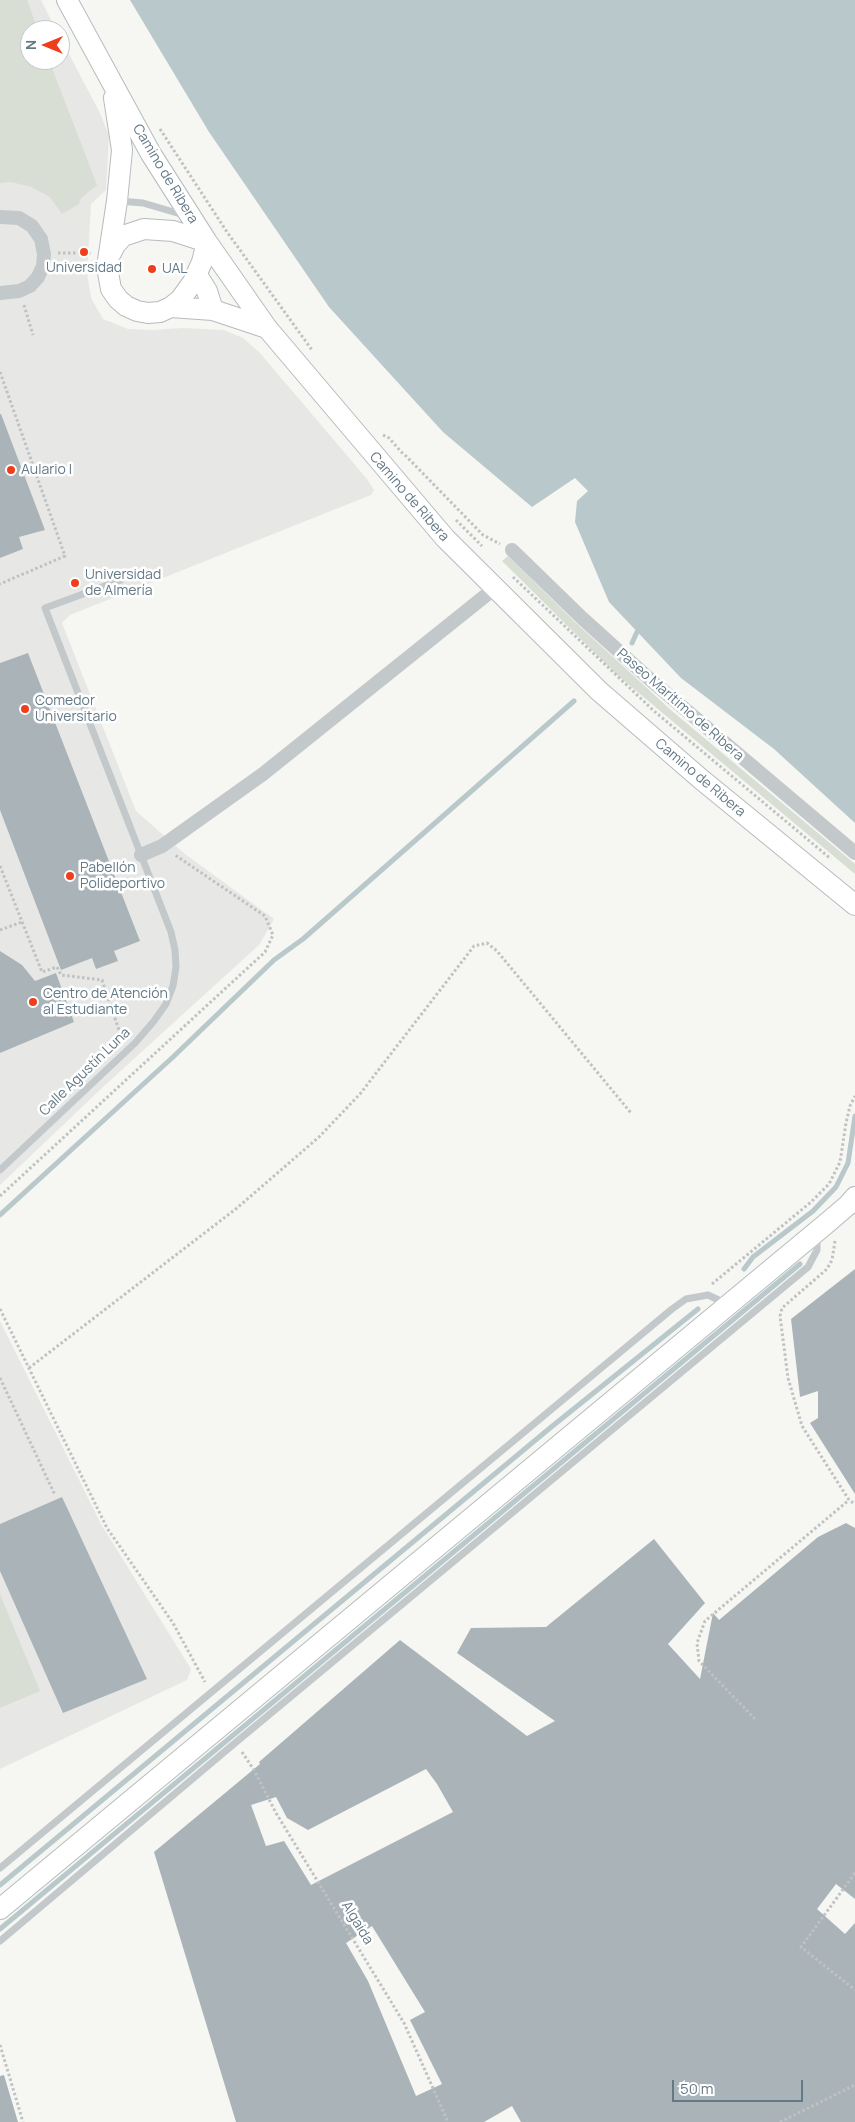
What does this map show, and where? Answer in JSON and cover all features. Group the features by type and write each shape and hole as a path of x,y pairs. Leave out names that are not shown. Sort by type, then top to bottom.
{"main road":[{"name":"Camino de Ribera","path":"67,0 111,84 151,154 207,242 267,328 386,471 445,538 599,690 702,780 855,905"},
{"path":"110,255 115,245 123,236 133,231 144,229 174,231 207,242 188,292 170,307 160,312 148,313 126,306 111,289 107,272 122,150 111,84"},
{"path":"196,275 207,291 213,310"},
{"path":"170,307 213,310 267,328"},
{"path":"0,1909 853,1201"}],"street":[{"path":"0,217 20,218 32,226 41,239 44,254 43,266 38,277 30,286 19,291 0,293"},
{"name":"Paseo Marítimo de Ribera","path":"512,550 577,614 654,684 855,853"},
{"path":"141,855 162,846 263,774 495,588"}],"lane":[{"path":"117,201 143,203 191,218"},
{"name":"Calle Agustín Luna","path":"0,1170 108,1070 154,1022 166,1004 173,986 176,967 171,932 45,608 121,580"},
{"path":"0,1941 234,1743 808,1268 817,1250 822,1227"},
{"path":"0,1868 672,1309 686,1299 708,1295 728,1304"}],"path":[{"path":"310,353 227,236 155,124 227,232 317,357"},
{"path":"44,254 84,252 110,255"},
{"path":"19,291 34,335"},
{"path":"0,372 65,556 0,584"},
{"path":"392,442 483,535 512,550"},
{"path":"386,471 404,455"},
{"path":"0,866 42,972 58,967 61,975 102,980 121,1036 108,1070"},
{"path":"0,930 22,922"},
{"path":"29,1368 237,1208 319,1137 360,1094 474,946 487,943 497,952 631,1113"},
{"path":"822,1227 835,1240 832,1260 827,1269 782,1308 780,1316 788,1378 802,1426 849,1500 855,1504"},
{"path":"0,1309 107,1528 173,1623 211,1693"},
{"path":"0,1378 55,1495"},
{"path":"755,1719 698,1661 696,1643 705,1621 849,1500"},
{"name":"Algaida","path":"234,1743 254,1770 276,1813 404,2023 448,2122"},
{"path":"855,1873 801,1947 855,1990"},
{"path":"0,2045 23,2122"},
{"path":"780,2122 855,2086"}],"shaded area":[{"name":"Universidad de Almería","path":"0,0 41,0 51,20 20,20 20,70 70,70 70,56 100,113 109,136 106,190 91,204 87,273 91,298 103,319 128,329 183,328 224,330 243,338 260,353 367,479 374,490 371,495 70,615 62,623 136,811 185,854 274,919 259,945 103,1087 0,1185"},
{"path":"0,0 27,0 34,20 20,20 20,70 53,70 97,185 81,198 79,204 62,214 50,197 31,187 11,182 0,183"},
{"path":"130,0 855,0 855,823 774,749 681,678 609,602 575,522 577,501 588,491 575,478 532,507 443,432 329,307 209,132"},
{"path":"508,556 575,622 672,711 855,864 855,874 616,674 502,561"},
{"path":"0,1321 101,1524 191,1669 187,1680 0,1769"},
{"path":"0,1594 40,1691 0,1708"}],"building":[{"name":"Aulario I","path":"0,414 45,530 19,537 23,549 0,558"},
{"name":"Pabellón Polideportivo","path":"28,653 140,941 114,951 118,961 96,969 92,958 61,970 0,810 0,663"},
{"name":"Centro de Atención al Estudiante","path":"0,951 22,965 35,981 56,973 74,1022 0,1053"},
{"path":"855,1269 855,1494 810,1423 818,1418 818,1391 800,1397 791,1319"},
{"path":"62,1497 147,1679 63,1713 0,1571 0,1524"},
{"path":"846,1523 855,1528 855,1899 836,1884 817,1909 845,1934 855,1923 855,2122 521,2122 512,2106 484,2122 236,2122 154,1852 260,1764 259,1762 400,1640 527,1736 555,1721 457,1653 471,1628 546,1627 654,1539 705,1603 668,1644 700,1679 713,1613 719,1620 818,1537","holes":["426,1769 453,1812 311,1885 284,1841 266,1846 251,1805 276,1797 287,1818 308,1830","372,1926 425,2012 410,2020 442,2084 416,2096 368,1981 346,1943"]},
{"path":"4,2075 18,2122 0,2122 0,2076"}],"waterway":[{"path":"632,643 637,632"},
{"path":"0,1215 173,1057 274,960 303,939 574,701"},
{"path":"744,1269 753,1257 813,1211 836,1187 848,1163 855,1116"},
{"path":"0,1929 800,1264"},
{"path":"0,1885 550,1428 698,1309"}],"place":[{"name":"Universidad","path":"84,252"},
{"name":"UAL","path":"152,269"},
{"name":"Aulario I","path":"11,470"},
{"name":"Universidad de Almería","path":"75,583"},
{"name":"Comedor Universitario","path":"25,709"},
{"name":"Pabellón Polideportivo","path":"70,876"},
{"name":"Centro de Atención al Estudiante","path":"33,1002"}]}
